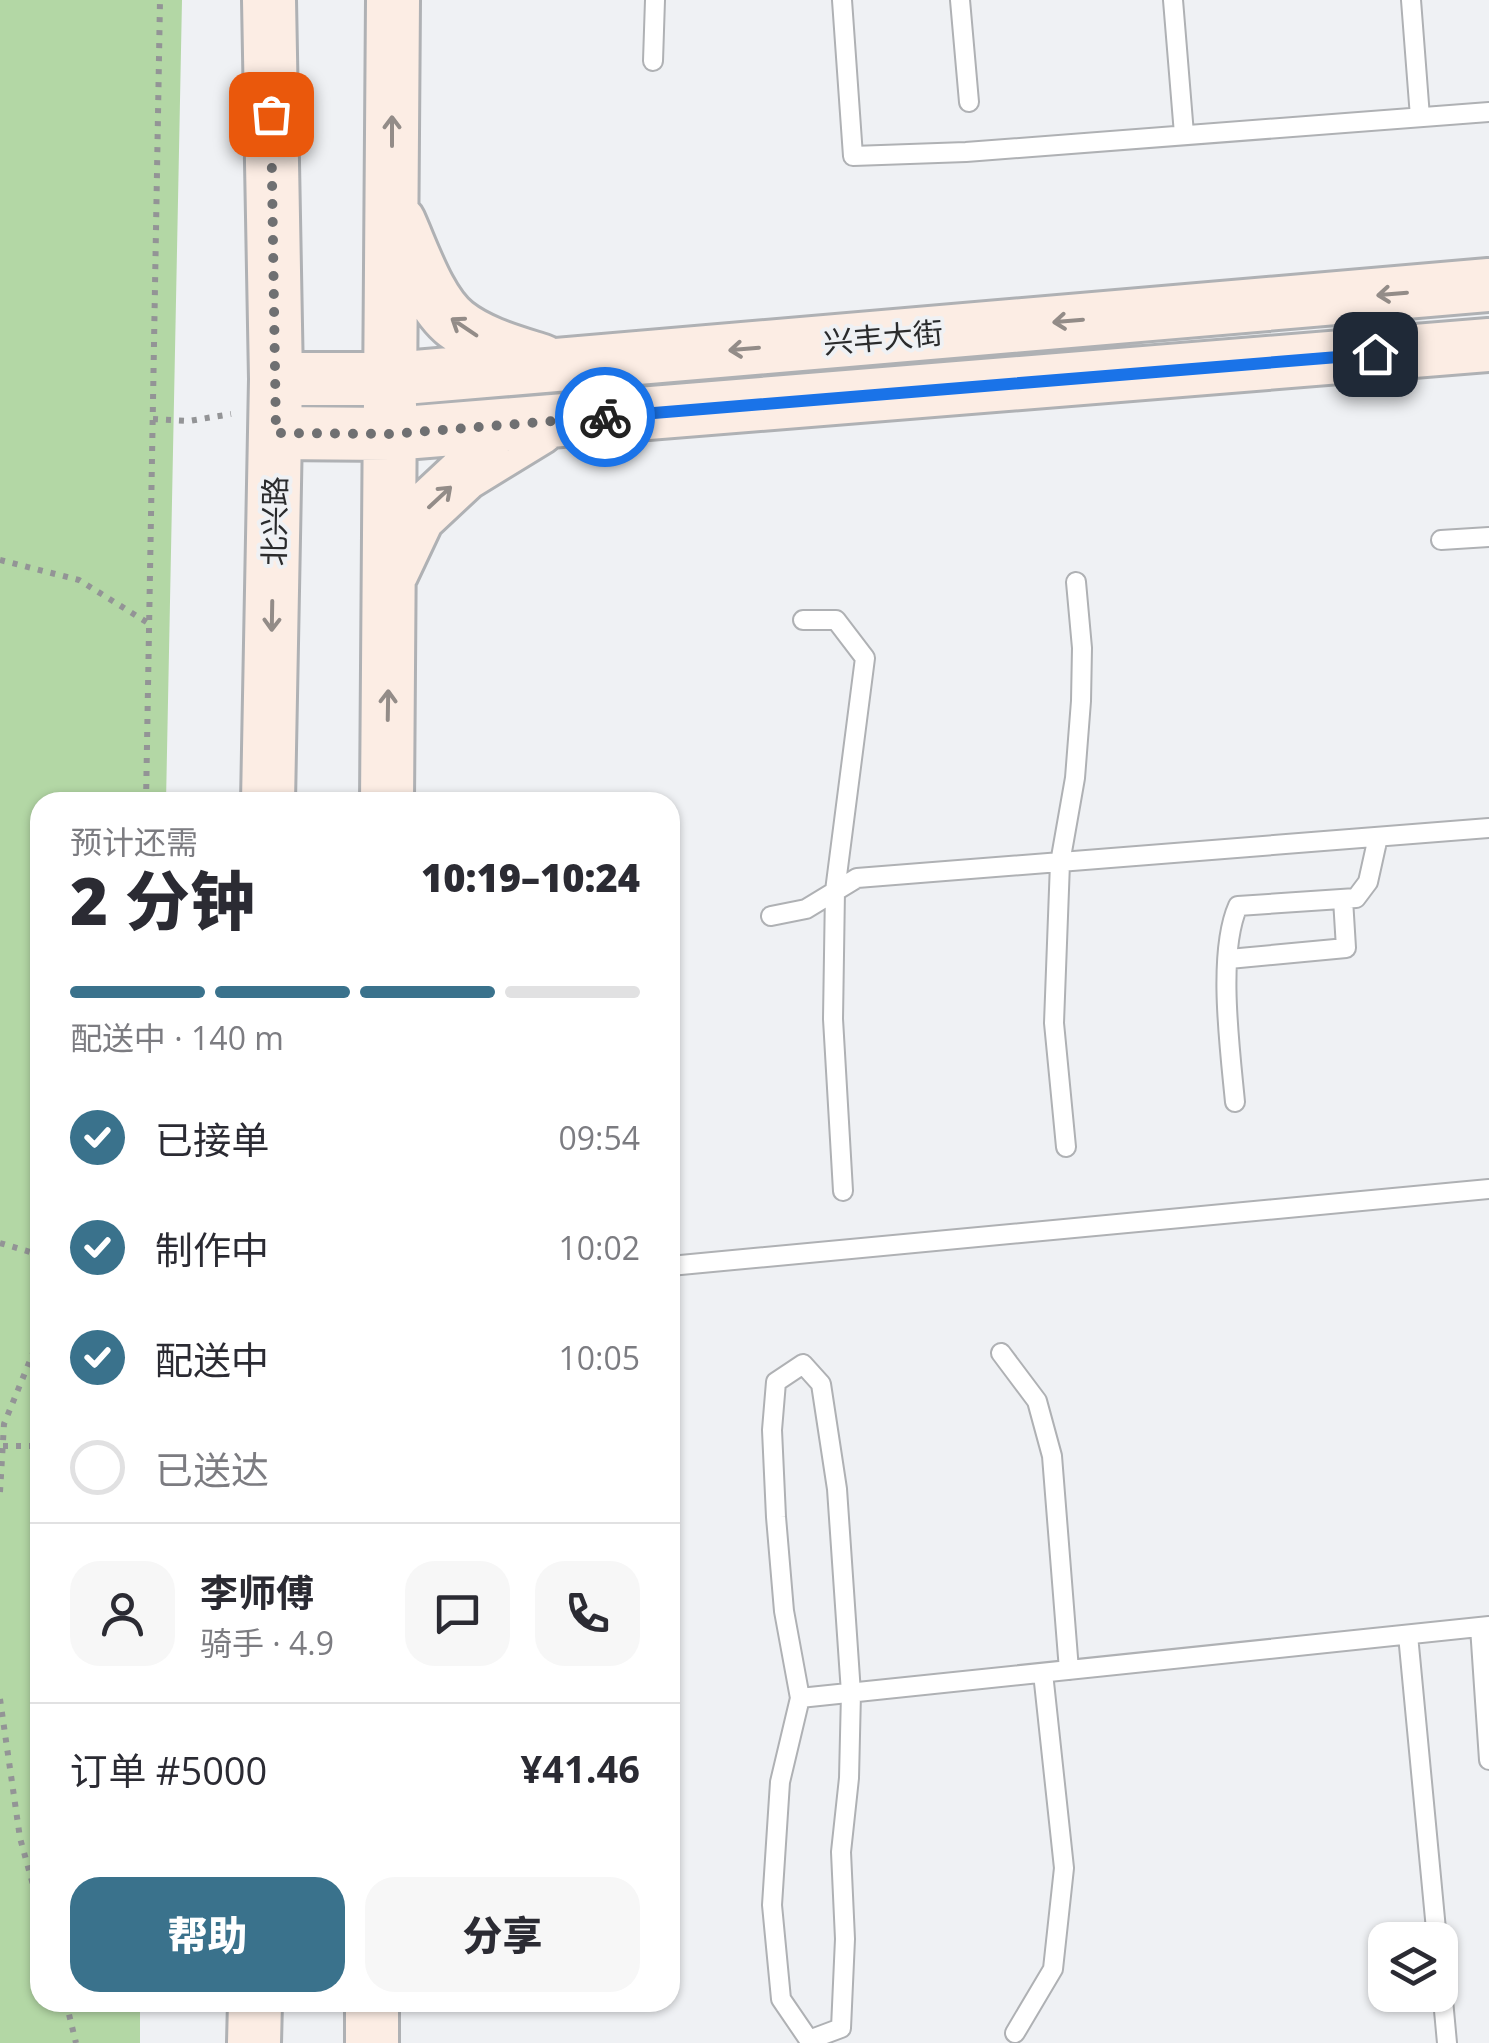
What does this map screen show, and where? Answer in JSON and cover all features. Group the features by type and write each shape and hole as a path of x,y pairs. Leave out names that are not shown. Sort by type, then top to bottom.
{"main road":[{"name":"北兴路","path":"268,792 276,406 269,0"},
{"path":"387,792 393,0"},
{"path":"392,206 426,284 454,324 494,345 553,365"},
{"name":"兴丰大街","path":"276,406 392,378 1489,286"},
{"name":"兴丰大街","path":"276,406 391,434 1489,345"},
{"path":"390,578 418,517 464,474 551,421"},
{"path":"254,2012 254,2043"},
{"path":"372,2012 372,2043"}],"lane":[{"path":"653,61 655,0"},
{"path":"842,0 853,156 966,152 1489,112"},
{"path":"960,0 969,102"},
{"path":"1173,0 1184,134"},
{"path":"1412,0 1420,117"},
{"path":"1441,540 1489,537"},
{"path":"1066,1146 1054,1023 1060,862 1075,778 1081,701 1082,648 1076,582"},
{"path":"803,620 836,620 864,658 835,891 833,1019 843,1191"},
{"path":"772,916 806,909 857,878 1489,828"},
{"path":"1235,1102 1227,1014 1230,924 1238,906 1356,898 1368,882 1378,837"},
{"path":"1229,959 1346,948 1342,899"},
{"path":"680,1265 1489,1189"},
{"path":"1001,1353 1037,1401 1052,1456 1069,1670"},
{"path":"803,1364 821,1384 829,1437 851,1693 849,1778 841,1852 845,1939 841,2028 809,2040 781,1999 772,1905 780,1782 800,1698 784,1610 772,1430 776,1382 803,1364"},
{"path":"800,1698 1484,1626 1489,1760"},
{"path":"1408,1635 1436,1922"},
{"path":"1015,2033 1052,1969 1064,1868 1043,1673"},
{"path":"1445,2012 1448,2043"}],"path":[{"path":"146,792 160,0"},
{"path":"153,419 189,421 276,406"},
{"path":"0,560 80,580 149,623"},
{"path":"0,1243 30,1253"},
{"path":"0,1492 4,1424 30,1360"},
{"path":"3,1446 30,1446"},
{"path":"0,1699 20,1838 30,1874"},
{"path":"68,2012 76,2043"}],"green space":[{"path":"0,0 182,0 166,792 30,792 30,2012 140,2012 140,2043 0,2043"}],"way so far":[{"path":"271,114 276,433 391,434 605,417"}],"route":[{"path":"605,417 1375,354"}]}
